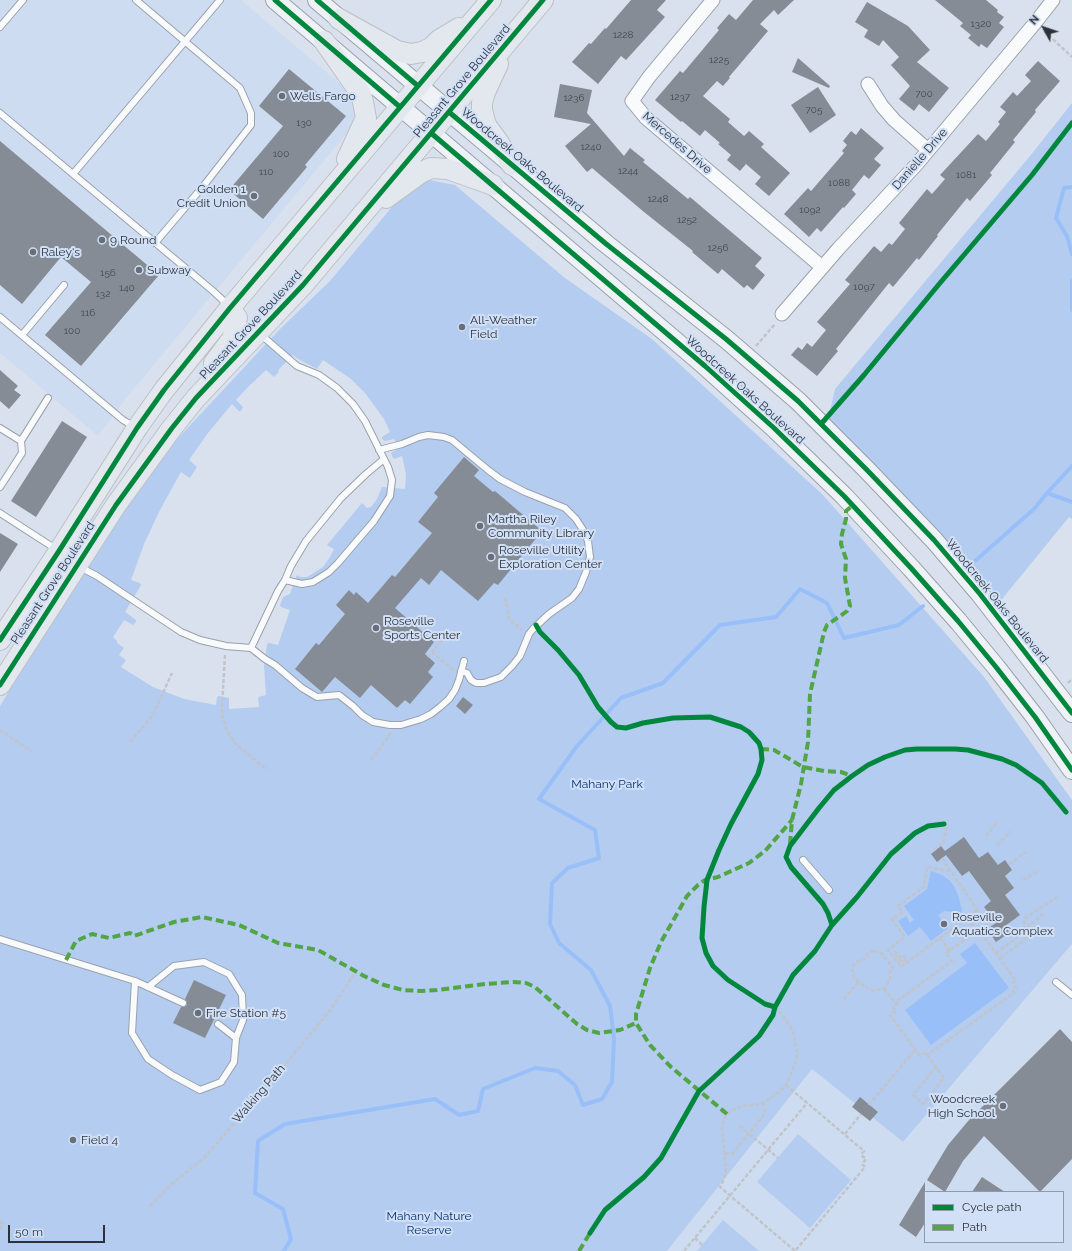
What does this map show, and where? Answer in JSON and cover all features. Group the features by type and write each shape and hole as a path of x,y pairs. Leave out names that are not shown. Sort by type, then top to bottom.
{"main road":[{"name":"Woodcreek Oaks Boulevard","path":"275,0 705,366 774,428 844,496 958,621 1035,717 1072,770"},
{"name":"Woodcreek Oaks Boulevard","path":"317,0 605,244 726,339 798,401 934,540 985,599 1072,713"},
{"name":"Pleasant Grove Boulevard","path":"0,640 59,551 137,428 164,390 230,308 491,0"},
{"name":"Pleasant Grove Boulevard","path":"0,684 116,505 172,428 196,398 303,285 543,0"},
{"path":"339,19 397,51 411,54 422,52 431,48 439,40 477,16"},
{"path":"512,165 486,125 483,118 482,103 487,87 513,35"},
{"path":"324,41 361,94 365,111 365,121 335,184"},
{"path":"358,220 422,172 431,168 448,169 493,185"},
{"path":"172,428 194,387 232,339 237,318 230,308"}],"street":[{"name":"Mercedes Drive","path":"714,0 649,77 632,101 646,118 822,267"},
{"name":"Danielle Drive","path":"782,314 822,267 928,150 1035,23 1048,2"},
{"path":"868,84 882,106 894,120 928,150"}],"lane":[{"path":"0,27 22,0"},
{"path":"136,0 240,88 252,113 251,125 205,184 155,243"},
{"path":"73,174 220,0"},
{"path":"0,113 230,308"},
{"path":"22,335 64,285"},
{"path":"0,317 123,420 137,428"},
{"path":"258,332 297,366 319,375 337,388 353,404 365,420 384,459 392,480 390,496 374,521 338,563 324,576 313,582 302,584 285,580"},
{"path":"0,488 22,453 21,441 48,398"},
{"path":"0,428 21,441"},
{"path":"379,450 428,435 452,440 500,479 530,494 565,508 576,518 585,534 589,549 589,563 579,589 572,598 536,625 529,634 520,656 501,677 484,683 476,683 471,680 467,674 460,673"},
{"path":"251,648 278,591 306,541 341,498 384,459"},
{"path":"0,513 59,551 76,565 97,576 181,632 200,640 226,646 251,648 265,660 275,665 302,688 317,697 339,695 362,715 373,722 401,725 421,719 440,707 449,699 454,690 464,661"},
{"path":"803,860 829,890"},
{"path":"0,939 135,981 183,1003"},
{"path":"135,981 132,1033 148,1059 172,1075 200,1090 221,1082 234,1062 236,1038 243,1020 242,995 228,974 204,962 174,966 148,987"},
{"path":"1056,982 1072,995"},
{"path":"218,1024 236,1038"}],"path":[{"path":"1048,2 1044,31 1072,57"},
{"path":"747,357 782,314"},
{"path":"505,598 510,620 525,633 527,639"},
{"path":"428,657 442,640 439,638"},
{"path":"226,646 222,706 225,726 228,734 236,744 267,770"},
{"path":"432,652 460,673"},
{"path":"130,742 153,715 172,673"},
{"path":"371,760 390,736 390,725"},
{"path":"0,730 31,750"},
{"path":"986,836 998,821"},
{"path":"936,850 935,849 943,843 947,824"},
{"path":"997,845 1011,831"},
{"path":"1009,864 1026,852"},
{"path":"936,1067 913,1096 923,1104 944,1078 936,1067 927,1055 925,1052 920,1056 890,1015 896,1011 892,1007 899,1002 898,1000 952,961 946,953 987,924 942,858"},
{"path":"950,871 927,867 924,887 898,906 903,912 892,919 905,937 888,950 901,967 977,910"},
{"path":"1023,880 1039,870"},
{"path":"996,953 1015,939 1024,930 1024,919 1057,897"},
{"path":"1000,958 1024,940 1029,926 1044,913"},
{"path":"967,938 962,932 977,920 972,914"},
{"path":"927,1055 1014,993 1012,991 1016,988 1013,983 1016,981 979,930"},
{"path":"940,938 950,950"},
{"path":"878,951 893,968 890,970 890,979 884,988 874,990 866,987 854,978 852,974 854,964 864,959 869,952 878,951"},
{"path":"902,955 906,960 904,961 896,952 894,954 903,965"},
{"path":"844,999 859,981"},
{"path":"884,988 896,1004"},
{"path":"772,1015 774,1005"},
{"path":"774,1005 783,1015 791,1028 796,1044 796,1062 786,1085 779,1092 763,1103 742,1106 727,1114 722,1128 726,1172 720,1187 795,1251 865,1167 862,1164 866,1159 861,1155 864,1151 786,1085"},
{"path":"869,1105 915,1050"},
{"path":"725,1154 733,1153 765,1113 763,1103"},
{"path":"684,1251 807,1103"},
{"path":"845,1134 861,1114"},
{"path":"740,1126 778,1158"},
{"path":"0,1222 3,1223 0,1228"},
{"path":"694,1238 702,1245"}],"shaded area":[{"path":"0,0 241,0 345,88 351,94 357,112 352,127 127,397 98,436 0,353"},
{"path":"931,871 942,875 954,886 962,910 961,913 944,911 938,915 948,928 931,941 920,927 908,936 898,921 906,916 910,923 914,920 904,906 927,889"},
{"path":"975,943 1009,988 931,1045 905,1010 967,963 960,954"},
{"name":"Woodcreek High School","path":"1072,944 1072,1251 667,1251 812,1069 903,1142"}],"green space":[{"path":"1072,103 1072,519 1069,517 998,604 828,420 835,389 1030,156"},
{"name":"Mahany Park","path":"424,179 455,185 565,278 652,339 823,495 984,677 1072,800 1072,944 903,1142 812,1069 667,1251 0,1251 0,706 109,528 168,449 279,330 330,281 407,189","holes":["293,355 317,369 323,360 351,379 365,393 384,419 390,432 382,437 382,439 385,441 394,439 399,448 391,453 395,459 402,456 406,474 405,489 382,487 377,499 371,507 367,508 362,503 327,545 334,549 323,567 307,577 300,577 297,575 290,594 283,597 280,605 281,607 290,610 278,645 267,644 264,666 266,695 258,697 259,707 229,709 229,698 217,697 216,705 184,699 153,687 121,667 126,660 119,655 124,648 117,643 113,637 124,620 133,625 136,622 136,620 125,612 141,585 140,583 131,580 144,544 160,510 181,472 190,478 197,467 189,460 208,433 232,404 239,411 241,411 243,407 236,400 266,370 274,377 278,373 279,369"]},
{"path":"798,1134 851,1180 810,1228 757,1182"},
{"path":"723,1220 759,1251 697,1251"}],"building":[{"path":"631,0 666,0 657,10 665,17 626,60 621,56 598,84 572,62 589,43 591,44 605,28 606,29"},
{"path":"753,0 794,0 778,15 774,10 760,24 768,31 723,86 717,81 703,96 730,119 728,122 744,136 749,131 764,144 761,147 790,173 769,196 755,184 761,177 746,164 740,171 727,160 731,155 705,130 700,136 655,100 680,71 683,73 719,30 717,28 729,14 736,20"},
{"path":"935,0 986,0 1004,17 999,23 1004,27 987,48 981,44 979,47 968,38 971,35 960,26 963,23"},
{"path":"867,2 908,26 930,50 917,62 949,88 929,112 919,104 914,111 899,99 910,86 891,65 899,57 883,40 879,46 864,37 868,30 855,22"},
{"path":"798,58 830,86 829,88 792,72"},
{"path":"1038,61 1060,81 1035,110 1036,112 1013,140 1015,142 990,173 992,175 970,201 967,198 919,260 917,258 893,287 889,283 836,349 838,351 817,376 791,355 798,347 802,350 807,343 812,347 826,330 817,322 850,284 845,280 874,246 881,252 889,243 892,245 905,229 899,223 927,189 932,194 945,179 940,175 978,134 986,141 1000,124 998,122 1006,112 1000,107 1013,92 1017,96 1031,81 1025,75"},
{"path":"289,69 346,116 305,165 307,167 263,219 229,190 283,126 259,106"},
{"path":"560,84 592,90 587,113 624,156 630,148 645,160 643,162 688,199 690,197 762,258 755,266 765,275 753,290 747,285 744,288 722,269 718,274 692,252 693,251 592,168 587,172 565,146 591,124 554,117"},
{"path":"818,87 836,115 810,133 791,105"},
{"path":"861,128 884,148 874,159 881,165 869,179 864,175 852,190 856,194 821,232 817,228 809,237 784,214 808,188 811,191 844,153 842,151 847,145 843,141 851,131 856,135"},
{"path":"0,141 159,275 81,366 45,335 91,282 61,257 22,304 0,285"},
{"path":"0,370 18,386 14,390 21,395 9,409 0,401"},
{"path":"62,421 87,437 36,517 11,501"},
{"path":"464,457 479,470 474,476 493,492 495,491 542,531 498,585 494,583 478,601 441,570 429,585 421,578 395,608 434,642 425,654 435,663 428,672 433,677 410,704 405,700 397,708 371,685 360,698 335,677 322,692 295,669 316,643 319,645 345,614 336,605 349,590 354,595 356,592 368,603 392,575 395,577 432,533 418,522 438,497 434,493"},
{"path":"0,533 18,544 0,572"},
{"path":"463,697 473,705 465,714 456,706"},
{"path":"964,837 979,858 988,852 998,865 1005,860 1012,870 1005,876 1014,888 1005,895 1020,915 1005,926 1010,932 996,942 987,929 996,923 984,907 991,901 969,871 962,876 946,855 937,862 931,854 941,846 945,851"},
{"name":"Fire Station #5","path":"194,980 226,995 205,1038 173,1023 181,1007 187,1005 185,999"},
{"path":"1060,1029 1072,1042 1072,1159 1041,1191 1039,1191 984,1136 963,1161 946,1191 927,1180 948,1145 969,1120"},
{"path":"860,1097 878,1112 870,1121 852,1107"},
{"path":"982,1177 1003,1191 973,1191"},
{"path":"925,1182 924,1225 916,1237 899,1225"}],"waterway":[{"path":"1072,187 1064,188 1056,218 1067,236 1072,254"},
{"path":"1072,281 1072,310"},
{"path":"967,568 1034,509 1072,466"},
{"path":"1047,493 1072,502"},
{"path":"284,1251 291,1239 283,1209 255,1193 258,1141 285,1124 435,1099 459,1115 478,1111 483,1089 535,1068 558,1071 575,1085 583,1105 602,1099 612,1082 614,1039 610,1006 591,970 559,943 550,924 552,883 568,868 599,858 595,830 539,799 577,746 621,698 663,683 720,625 776,617 800,589 827,603 844,638 899,625 923,606"}],"marked path":[{"path":"790,844 792,820 801,784 808,742 810,694 824,632 827,625 847,611 850,606 845,578 846,559 841,544 846,511 853,505"},
{"path":"761,749 774,750 803,767 824,771 841,772 852,776"},
{"path":"727,1114 671,1067 650,1045 636,1023 636,1014 650,968 661,942 687,896 705,880 718,877 749,863 765,851 792,820"},
{"path":"66,960 76,941 92,934 109,938 130,933 134,936 174,922 202,917 239,925 278,943 318,950 364,976 384,985 403,990 421,991 485,984 513,982 526,983 535,987 577,1024 587,1030 599,1033 620,1030 636,1023"},
{"path":"579,1251 590,1233"}],"cycle path":[{"path":"275,0 400,107"},
{"path":"317,0 418,86"},
{"path":"0,640 59,551 137,428 164,390 230,308 491,0"},
{"path":"0,685 116,505 172,428 196,398 303,285 543,0"},
{"path":"449,112 605,243 726,339 798,401 934,540 980,594 1072,713"},
{"path":"821,424 1032,175 1072,123"},
{"path":"431,133 705,366 774,428 844,496 958,621 1035,717 1072,770"},
{"path":"536,625 540,632 558,650 579,675 598,707 617,727 626,728 643,723 673,718 710,717 741,727 749,732 759,743 762,760 758,774 731,824 707,880 702,938 706,953 713,966 728,980 765,1004 775,1007"},
{"path":"832,925 823,904 791,867 786,857 790,846 834,790 868,765 905,750 968,750 1002,759 1016,765 1042,783 1066,812"},
{"path":"590,1233 605,1210 644,1177 661,1158 699,1091 759,1036 773,1015 775,1007 793,975 815,951 832,925 857,897 891,854 915,833 928,826 944,824"}],"place":[{"name":"Wells Fargo","path":"282,96"},
{"name":"Golden 1 Credit Union","path":"254,196"},
{"name":"9 Round","path":"102,240"},
{"name":"Raley's","path":"33,252"},
{"name":"Subway","path":"139,270"},
{"name":"All-Weather Field","path":"462,327"},
{"name":"Martha Riley Community Library","path":"480,526"},
{"name":"Roseville Utility Exploration Center","path":"491,557"},
{"name":"Roseville Sports Center","path":"376,628"},
{"name":"Roseville Aquatics Complex","path":"944,924"},
{"name":"Fire Station #5","path":"198,1013"},
{"name":"Woodcreek High School","path":"1003,1106"},
{"name":"Field 4","path":"73,1140"}],"park label":[{"name":"Mahany Nature Reserve","path":"429,1223"}]}
